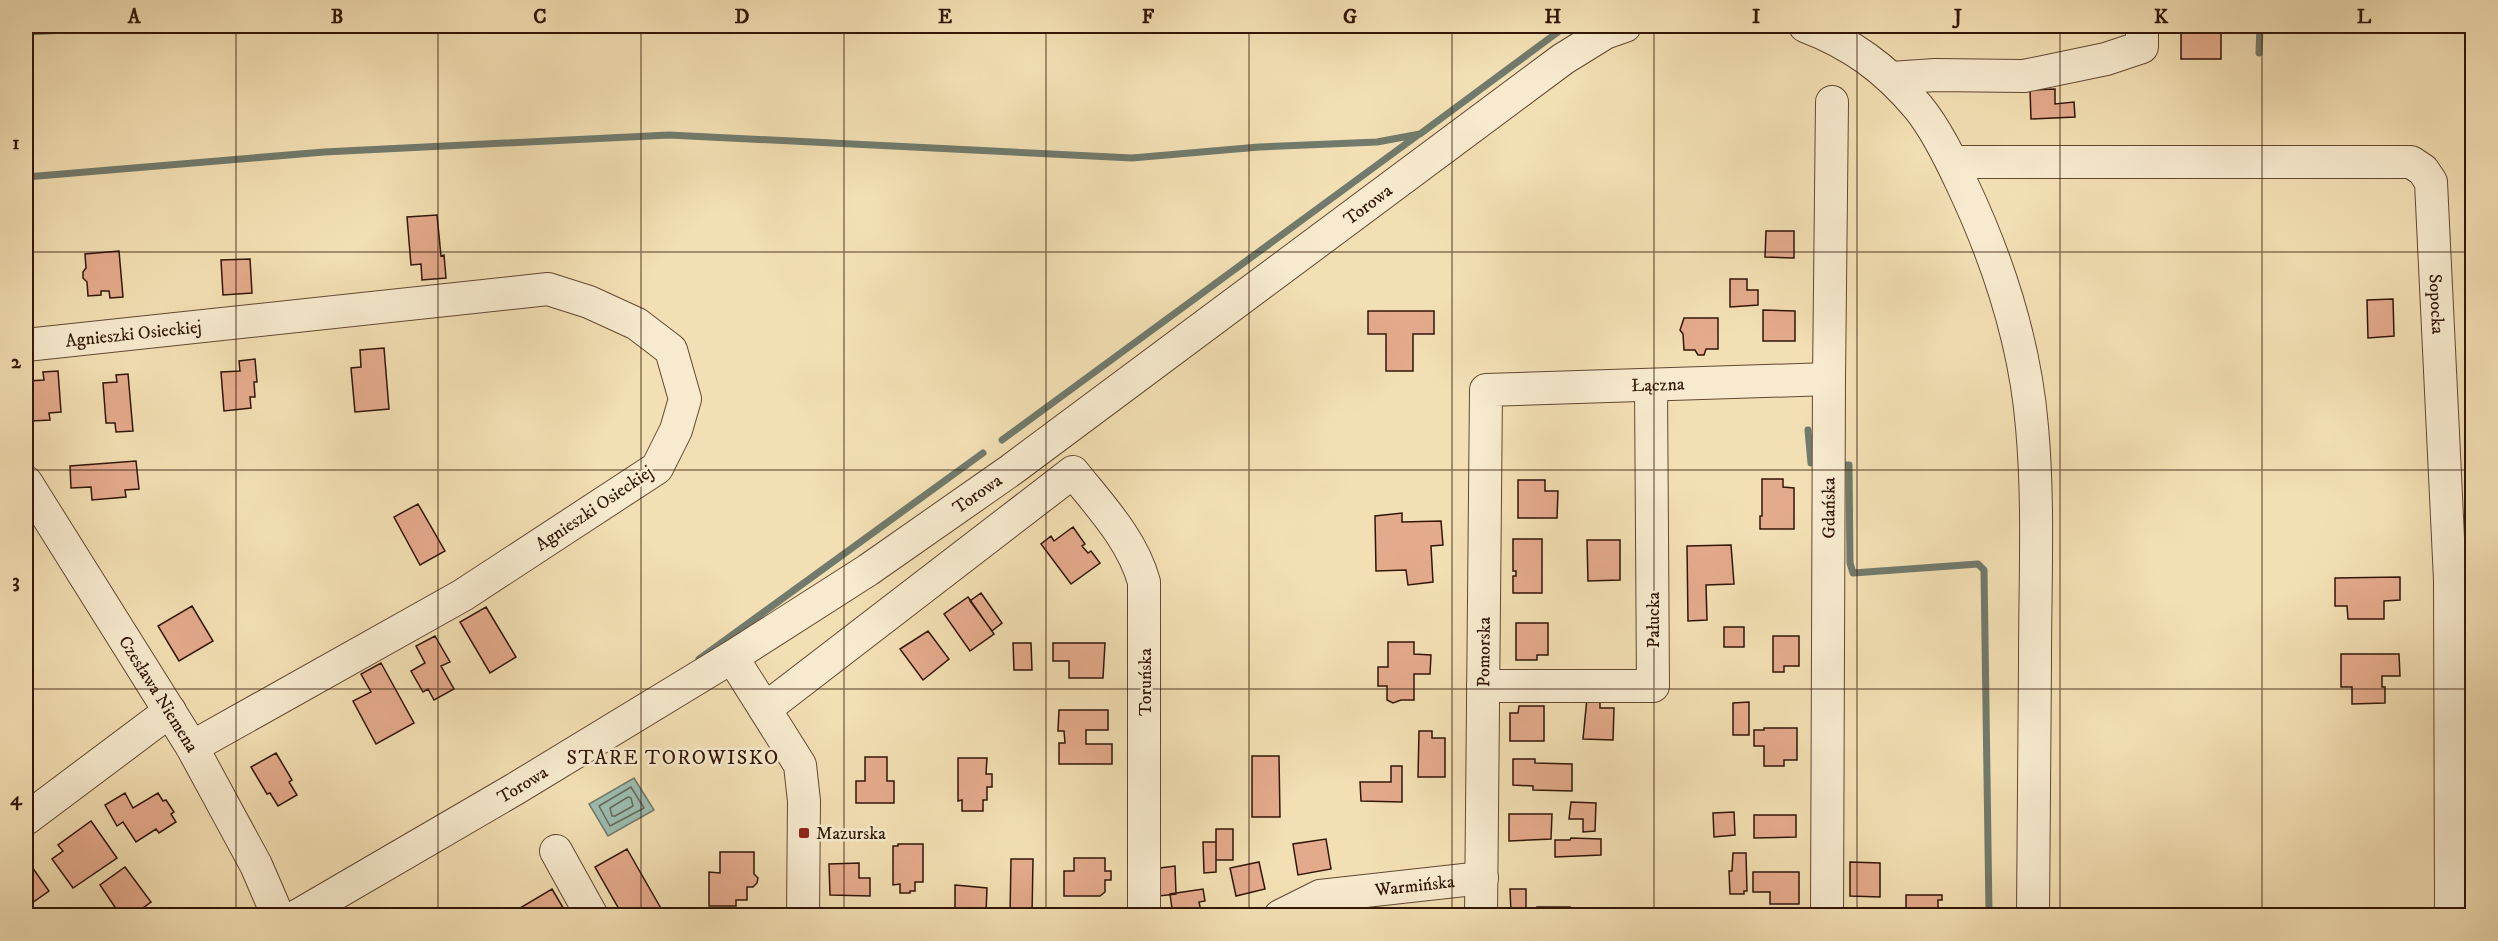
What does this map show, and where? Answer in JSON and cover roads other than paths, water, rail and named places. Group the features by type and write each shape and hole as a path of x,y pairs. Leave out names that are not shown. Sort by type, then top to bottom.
{"street":[{"name":"Torowa","path":"297,915 515,789 732,657 868,570 1011,470 1563,59 1605,33 1625,26"},
{"path":"1891,78 1935,75 2024,76 2106,59 2142,47 2142,26"},
{"path":"1819,28 1857,50 1891,78 1919,109 1952,162 1995,260 2020,352 2032,426 2036,492 2033,915"},
{"name":"Gdańska","path":"1827,915 1828,379 1832,102"},
{"name":"Sopocka","path":"1952,162 2411,162 2423,170 2431,182 2450,580 2451,915"},
{"name":"Agnieszki Osieckiej","path":"26,345 548,289 589,302 637,324 671,350 685,399 676,430 657,468 463,595 192,747"},
{"name":"Łączna","path":"1486,390 1828,379"},
{"name":"Pałucka","path":"1483,686 1653,686 1651,385"},
{"name":"Pomorska","path":"1481,915 1486,390"},
{"name":"Toruńska","path":"765,709 1073,472 1121,533 1140,565 1144,582 1144,915"},
{"name":"Czesława Niemena","path":"26,482 192,747 256,865 278,915"},
{"path":"732,657 800,765 804,801 803,915"},
{"path":"26,819 170,711"},
{"path":"556,851 592,915"},
{"name":"Warmińska","path":"1280,915 1320,896 1482,878"}],"water":[{"path":"634,778 654,810 608,836 589,804"}],"waterway":[{"path":"26,32 147,26"},
{"path":"26,177 324,152 669,135 1132,158 1259,147 1377,142 1420,134 1566,26"},
{"path":"2259,53 2260,26"},
{"path":"1002,440 1418,135"},
{"path":"1808,430 1811,463"},
{"path":"699,659 983,453"},
{"path":"1846,465 1849,465 1850,563 1853,573 1978,564 1984,570 1989,913 1997,916"}],"place":[{"name":"Mazurska","path":"804,833"}],"district":[{"name":"STARE TOROWISKO","path":"673,757"}]}
